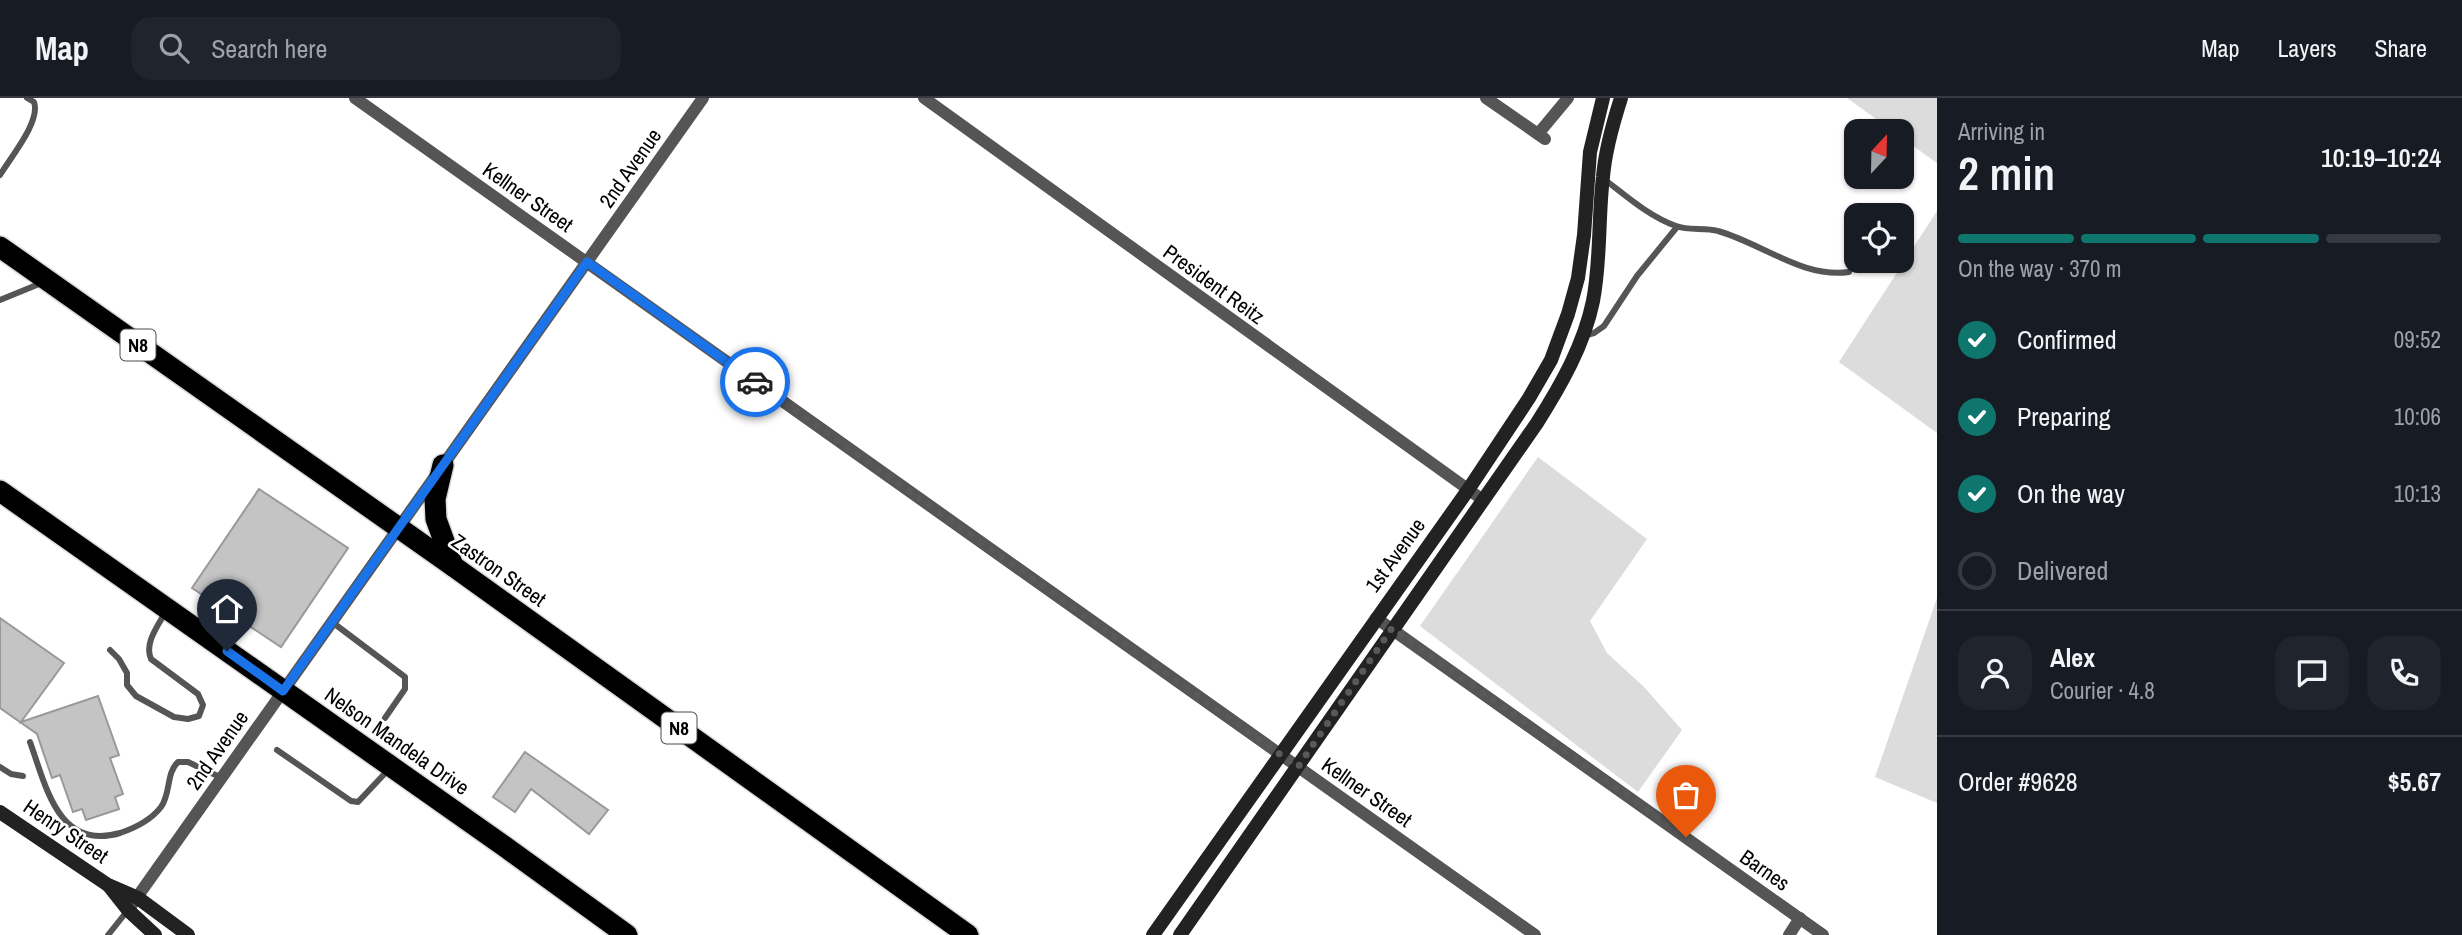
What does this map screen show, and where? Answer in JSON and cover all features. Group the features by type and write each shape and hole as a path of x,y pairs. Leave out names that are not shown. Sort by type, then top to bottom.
{"highway":[{"name":"Zastron Street","path":"0,247 453,566 968,935"},
{"path":"443,465 435,499 436,519 453,566"},
{"name":"Nelson Mandela Drive","path":"0,491 627,935"}],"street":[{"name":"Kellner Street","path":"355,98 1535,935"},
{"name":"2nd Avenue","path":"128,911 703,98"},
{"name":"President Reitz","path":"924,98 1483,500"},
{"path":"1486,98 1542,137 1568,98"},
{"name":"1st Avenue","path":"1153,935 1468,490 1551,360 1569,314 1578,278 1589,165 1603,98"},
{"name":"1st Avenue","path":"1180,935 1551,400 1580,342 1592,302 1599,260 1602,178 1621,98"},
{"path":"1559,339 1580,342"},
{"name":"Barnes","path":"1376,618 1823,935"},
{"name":"Henry Street","path":"0,812 108,885 138,898 188,935"},
{"name":"Henry Street","path":"108,885 128,911 155,935"},
{"path":"1789,935 1800,918"}],"lane":[{"path":"0,175 37,110 34,102 27,98"},
{"path":"1602,178 1647,211 1677,227 1714,230 1740,238 1815,270 1833,275 1844,273"},
{"path":"1580,342 1604,326 1637,276 1677,227"},
{"path":"0,300 47,281"},
{"path":"110,650 127,673 127,684 136,696 174,717 188,719 199,716 202,705 198,694 151,659 147,651 167,609"},
{"path":"332,622 405,677 405,689 384,718"},
{"path":"30,742 53,803 62,819 82,834 94,837 104,838 131,830 153,816 163,805 173,766 178,762 188,762 222,778"},
{"path":"277,750 351,801 358,802 391,767"},
{"path":"0,767 11,774 23,776"},
{"path":"108,935 128,911"}],"shaded area":[{"path":"1847,98 1937,98 1937,163 1914,147 1914,119 1876,119"},
{"path":"1937,211 1937,433 1839,362 1897,273 1914,273 1914,246"},
{"path":"1538,457 1647,539 1590,621 1607,653 1644,687 1682,730 1638,792 1420,626"},
{"path":"1937,598 1937,803 1875,777"}],"building":[{"path":"259,489 348,548 281,647 192,588"},
{"path":"0,618 64,663 21,722 98,696 119,755 110,758 123,794 115,797 119,809 86,820 82,809 73,812 60,775 52,778 37,734 0,708"},
{"path":"525,752 608,810 589,834 531,789 515,812 493,797"}],"way so far":[{"path":"755,382 1298,767 1392,628 1686,837"}],"route":[{"path":"227,651 283,691 587,262 755,382"}]}
